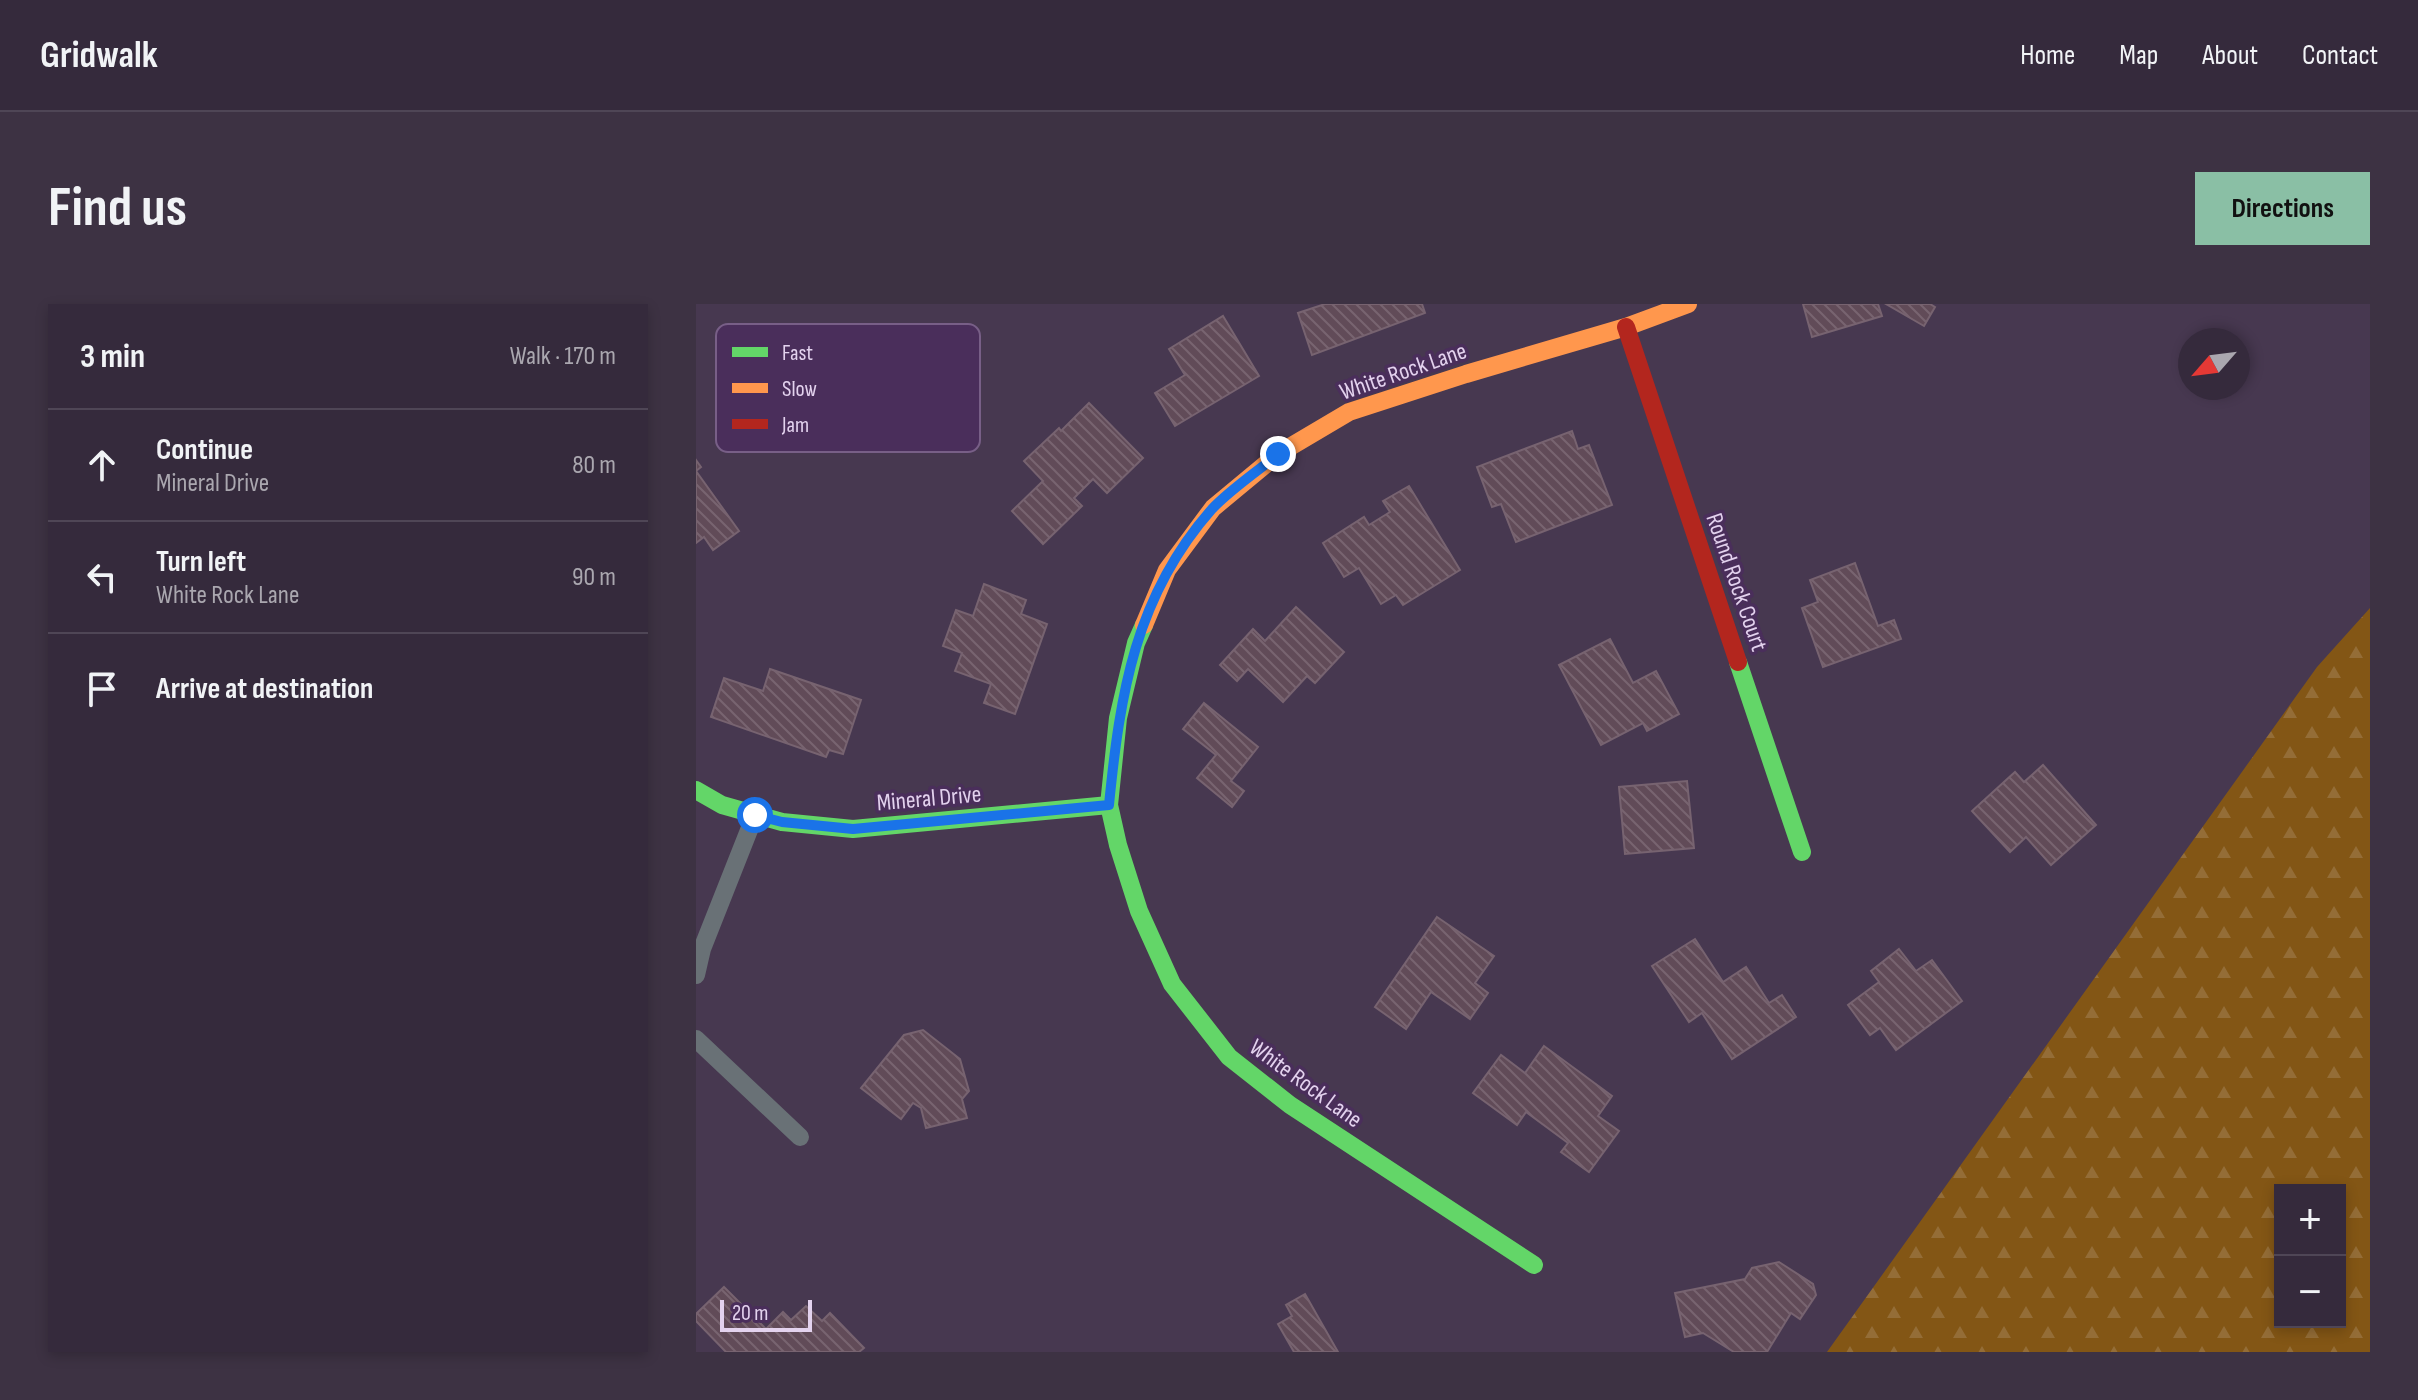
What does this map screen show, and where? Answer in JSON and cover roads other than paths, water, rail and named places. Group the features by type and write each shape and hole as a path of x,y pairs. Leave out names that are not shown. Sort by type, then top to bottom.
{"street":[{"name":"White Rock Lane","path":"1534,1265 1290,1105 1229,1057 1172,984 1139,911 1109,805 1118,718 1136,643 1167,570 1213,508 1278,454 1349,412 1626,327 1688,304"},
{"name":"Round Rock Court","path":"1626,327 1802,852"},
{"name":"Mineral Drive","path":"696,790 722,805 782,822 853,829 1109,805"}],"lane":[{"path":"696,975 702,949 755,815"},
{"path":"696,1039 800,1137"}]}
